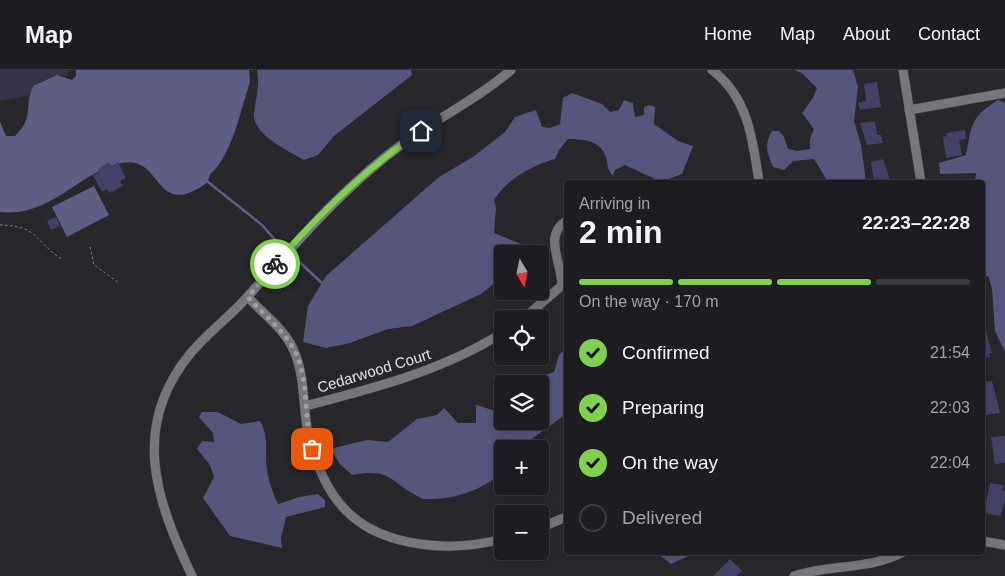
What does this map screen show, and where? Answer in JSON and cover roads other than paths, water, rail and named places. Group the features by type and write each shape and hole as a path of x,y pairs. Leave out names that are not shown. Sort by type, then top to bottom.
{"street":[{"path":"192,576 169,527 159,491 154,454 156,422 170,385 189,355 248,297 325,210 366,172 404,142 481,93 511,70"},
{"path":"712,70 727,82 743,109 751,131 759,180"},
{"path":"903,70 920,180"},
{"path":"909,110 1005,93"},
{"path":"533,310 564,284 554,238 559,227 564,223"},
{"path":"248,297 278,327 292,346 301,372 308,435 323,479 337,501 349,514 367,528 400,541 432,546 465,546 494,541"},
{"name":"Cedarwood Court","path":"305,406 429,370 494,338"},
{"path":"549,524 564,518"},
{"path":"985,542 1005,545"},
{"path":"794,576 816,570 873,563 895,555"}],"waterway":[{"path":"208,182 262,225 277,242"},
{"path":"295,258 322,283"}]}
